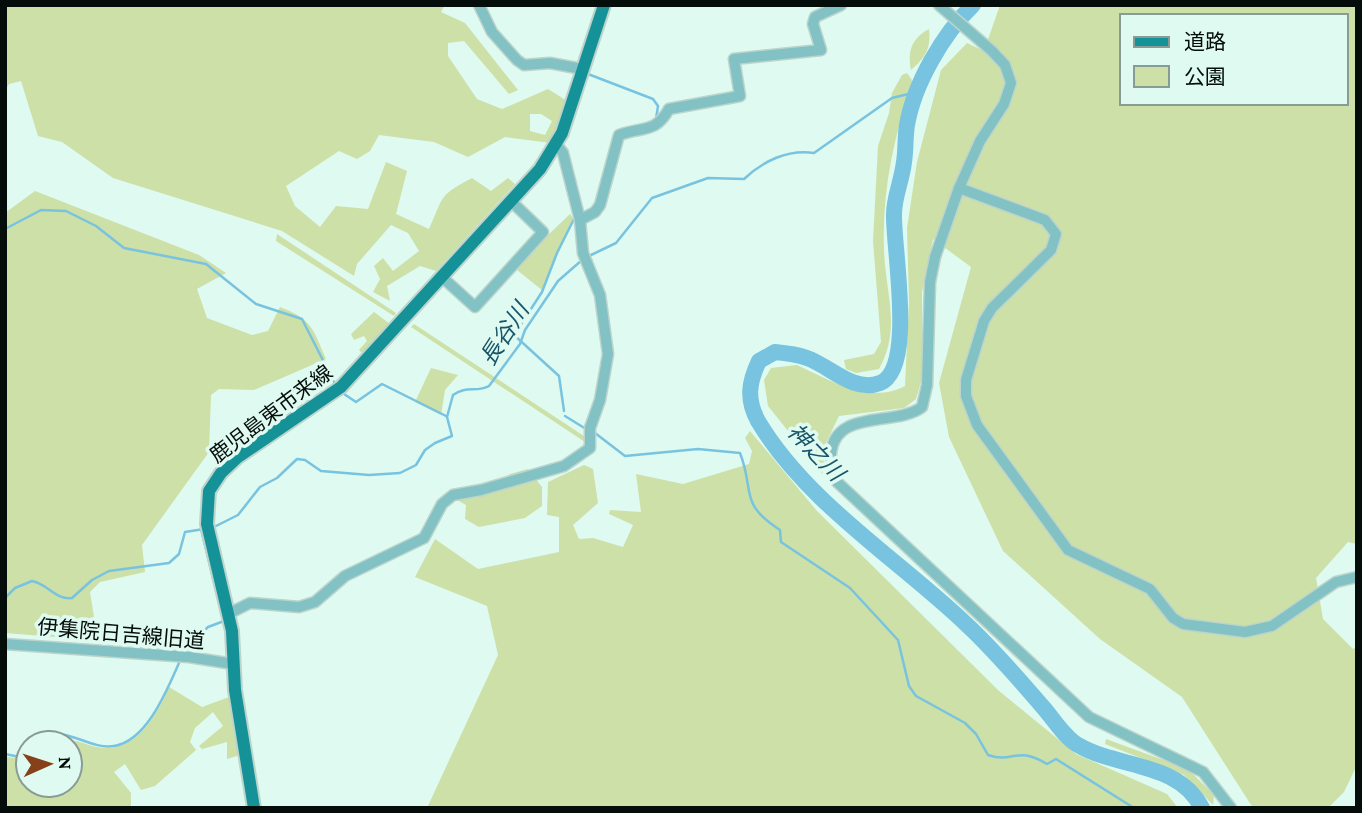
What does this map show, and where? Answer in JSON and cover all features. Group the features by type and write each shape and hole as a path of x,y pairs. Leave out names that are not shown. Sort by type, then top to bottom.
{"main road":[{"name":"鹿児島東市来線","path":"254,808 228,614 208,528 209,491 226,467 341,387 510,201 557,145 604,5"}],"street":[{"path":"479,5 492,32 524,65 550,63 582,69"},
{"path":"580,220 595,212 600,205 619,135 651,129 661,122 669,109 704,105 740,96 734,60 821,50 813,24 815,17 841,5"},
{"path":"939,5 1005,65 1011,83 1004,104 980,141 941,236 930,282 928,385 922,407 846,427 834,440 832,473 836,481 920,561 1089,717 1203,772 1231,808"},
{"path":"228,614 250,603 308,605 345,576 424,538 442,504 453,495 564,467 590,448 590,428 600,400 608,354 600,295 585,257 580,220 563,153 557,145"},
{"path":"959,188 1045,220 1056,234 1051,250 992,308 984,321 966,380 966,396 977,425 1068,550 1139,583 1157,597 1173,618 1183,624 1232,631 1245,632 1272,626 1336,582 1357,577"},
{"path":"442,277 475,307 518,260 543,232 510,201"},
{"name":"伊集院日吉線旧道","path":"5,644 189,657 233,664"}],"green space":[{"path":"5,5 445,5 441,12 465,23 518,90 509,94 464,41 448,43 448,56 477,99 502,109 548,89 567,101 551,143 505,137 468,157 434,142 379,135 370,151 357,159 339,151 286,186 295,206 320,227 336,206 368,209 386,162 407,171 396,214 429,229 443,198 472,178 491,191 508,178 515,184 436,271 420,266 387,286 390,301 373,292 380,279 374,266 383,258 393,271 419,251 408,233 391,225 357,264 354,276 282,231 113,178 62,142 38,136 21,81 9,84 5,91","holes":["530,114 541,114 552,121 545,135 530,131"]},
{"path":"1000,5 1357,5 1357,544 1348,542 1316,578 1323,619 1353,649 1357,647 1357,765 1344,792 1328,808 1253,808 1182,697 1100,639 1003,551 949,437 939,383 971,267 933,239 922,292 922,378 916,399 904,408 839,416 823,449 825,477 768,406 764,380 771,368 797,365 836,383 864,392 892,391 905,386 909,302 907,228 917,162 941,70 967,43 984,51"},
{"path":"929,29 926,52 911,70 912,46 918,37"},
{"path":"907,73 912,80 911,87 894,146 885,207 884,249 890,339 879,369 856,373 846,369 844,360 874,354 881,342 873,241 878,146 889,113 892,93 902,75"},
{"path":"35,191 199,255 226,273 197,289 207,318 252,335 268,331 280,307 299,316 310,326 326,359 254,390 219,389 211,395 209,452 142,545 145,572 100,582 90,592 94,617 72,624 68,638 5,633 5,213"},
{"path":"570,214 573,218 542,290 517,270 518,264"},
{"path":"277,234 396,313 394,316 276,241"},
{"path":"374,312 390,324 364,355 359,350 367,341 364,336 354,340 351,334"},
{"path":"414,324 587,438 585,442 411,327"},
{"path":"431,368 458,375 445,390 441,415 415,402"},
{"path":"750,431 817,511 998,690 1076,754 1167,794 1178,808 427,808 498,655 487,606 415,577 435,539 478,569 559,552 559,517 547,515 548,482 584,465 593,469 598,503 573,525 579,539 593,538 623,547 633,525 609,514 610,510 641,512 636,474 683,484 749,464 752,451 745,438"},
{"path":"528,469 542,487 542,506 525,518 479,527 465,519 466,505 457,500 482,495 510,474"},
{"path":"169,687 202,707 229,697 240,755 227,759 227,742 202,749 199,746 223,726 213,712 195,728 190,742 196,750 155,786 141,790 125,764 114,772 131,793 131,808 5,808 5,757 14,758 14,799 84,799 84,743 110,748 122,745 142,731 158,710"},
{"path":"1106,739 1188,769 1214,795 1213,805 1184,775 1105,744"}],"waterway":[{"name":"神之川","path":"973,5 951,30 931,60 916,93 907,125 905,157 894,208 900,332 891,373 880,383 860,384 851,382 807,358 775,352 759,361 751,383 750,398 754,413 778,450 801,478 855,529 976,634 1015,674 1068,737 1094,753 1163,774 1191,793 1202,808"},
{"path":"588,74 653,99 658,106 656,119"},
{"name":"長谷川","path":"587,257 616,243 652,198 708,178 744,179 776,158 795,153 814,153 892,98 917,92"},
{"path":"5,229 41,210 66,211 96,226 124,248 206,264 256,304 302,319 334,382"},
{"path":"564,411 559,376 514,335 542,292 574,219"},
{"name":"長谷川","path":"214,527 238,515 260,487 277,478 297,459 305,460 321,471 369,475 400,473 416,465 425,450 452,436 447,417 453,395 462,390 489,386 520,344 525,330 558,281 582,260"},
{"path":"344,394 356,402 382,384 446,416"},
{"path":"565,416 586,429"},
{"path":"595,433 625,456 698,449 740,453 750,496 758,512 780,530 781,542 850,588 898,640 909,686 916,696 965,723 976,734 988,755 1004,758 1022,755 1047,764 1056,759 1134,808"},
{"path":"201,529 220,607"},
{"name":"長谷川","path":"5,598 15,588 32,581 61,597 72,598 92,580 109,571 169,563 179,554 185,532 204,529"},
{"path":"183,651 208,627 224,621"},
{"path":"84,741 100,746 114,746 136,735 154,713 179,663"},
{"path":"5,754 14,756"}]}
